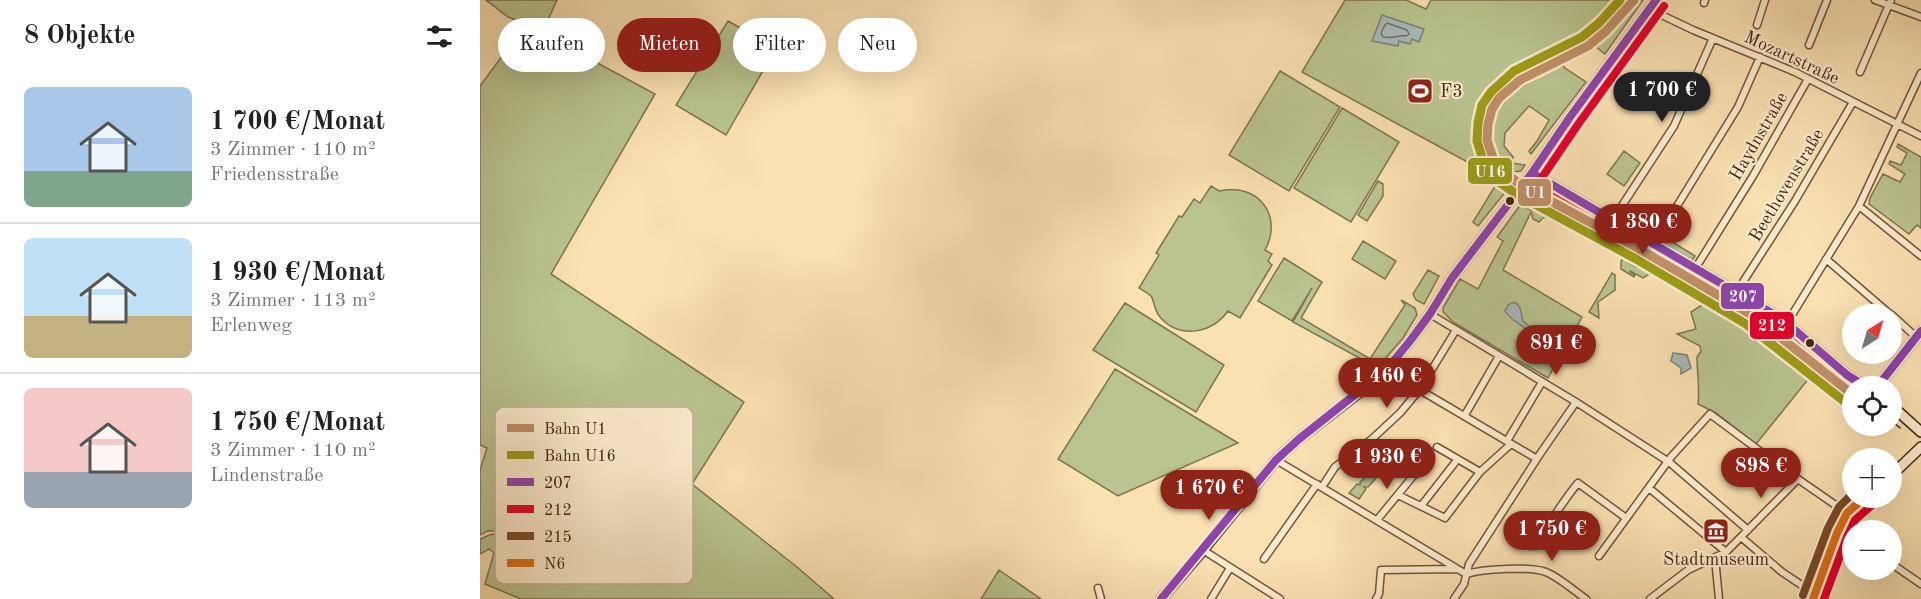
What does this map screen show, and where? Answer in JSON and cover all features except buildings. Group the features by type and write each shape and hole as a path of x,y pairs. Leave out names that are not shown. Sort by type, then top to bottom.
{"main road":[{"path":"1161,599 1276,460 1386,370 1430,314 1452,278 1532,173 1656,0"},
{"path":"1532,173 1653,245 1697,265 1786,322 1849,376"},
{"path":"1886,376 1919,334"},
{"path":"1902,415 1921,432"},
{"path":"1902,465 1921,447"},
{"path":"1814,596 1837,533 1847,513 1853,508"}],"street":[{"path":"1757,25 1765,0"},
{"path":"1809,45 1827,0"},
{"path":"1875,0 1891,3 1921,17"},
{"path":"1860,72 1891,3"},
{"name":"Mozartstraße","path":"1649,9 1808,79 1921,136"},
{"path":"1612,221 1674,126 1713,38"},
{"path":"1653,245 1737,107 1760,57"},
{"path":"1786,322 1858,206 1921,73"},
{"name":"Haydnstraße","path":"1697,265 1754,176 1808,79"},
{"name":"Beethovenstraße","path":"1743,282 1795,201 1853,102"},
{"path":"1858,206 1921,256"},
{"path":"1826,259 1878,304"},
{"path":"1430,314 1576,402 1669,462 1748,530"},
{"path":"1902,322 1919,334"},
{"path":"1264,560 1335,467 1387,425 1420,389 1456,330"},
{"path":"1465,415 1499,356"},
{"path":"1386,370 1537,459"},
{"path":"1398,495 1445,518 1480,472 1509,442 1542,382"},
{"path":"1454,599 1464,584 1469,564 1576,402"},
{"path":"1599,556 1671,457 1710,414 1847,513"},
{"path":"1437,447 1480,472"},
{"path":"1276,460 1466,574 1478,570 1546,572 1586,599"},
{"path":"1421,506 1457,460"},
{"path":"1377,519 1414,475"},
{"path":"1650,599 1688,570 1726,552 1798,479"},
{"path":"1531,546 1578,483 1626,518"},
{"path":"1649,488 1726,552"},
{"path":"1837,533 1842,536"},
{"path":"1741,537 1814,596"},
{"path":"1203,550 1280,599"},
{"path":"1715,558 1719,599"},
{"path":"1210,599 1230,568"},
{"path":"1376,599 1379,594 1382,570 1457,569"},
{"path":"1902,571 1921,584"},
{"path":"1098,588 1101,599"}],"green space":[{"path":"486,0 557,0 549,18 511,18"},
{"name":"F3","path":"1345,0 1406,0 1426,9 1431,0 1624,0 1626,2 1594,31 1562,48 1550,61 1518,78 1497,97 1485,122 1484,141 1491,164 1508,181 1506,183 1302,72"},
{"path":"1640,0 1643,0 1605,54 1595,46 1619,25"},
{"path":"728,21 733,24 733,72 762,72 726,135 676,105 696,72 721,72 721,32"},
{"path":"498,62 498,72 605,72 605,67 655,94 551,274 744,402 693,482 693,407 495,407 495,531 487,531 480,535 480,470 487,448 480,445 480,86"},
{"path":"1563,65 1586,82 1531,154 1529,151 1549,120 1529,106 1505,133 1504,146 1513,157 1511,163 1525,165 1521,171 1512,172 1505,165 1495,147 1494,123 1498,111 1506,100 1527,83"},
{"path":"1280,71 1340,107 1289,191 1229,155"},
{"path":"1342,108 1399,142 1351,222 1294,188"},
{"path":"1898,144 1921,157 1921,228 1917,225 1909,234 1869,204 1883,174 1900,182 1905,174 1889,164 1890,161 1901,165 1907,153 1897,147"},
{"path":"1624,151 1640,163 1624,186 1607,174"},
{"path":"1378,181 1383,184 1383,196 1367,221 1358,215"},
{"path":"1497,183 1507,190 1478,226 1473,222"},
{"path":"1211,186 1219,191 1245,192 1255,196 1263,204 1269,214 1271,225 1270,237 1265,250 1272,254 1268,261 1272,265 1240,318 1228,311 1221,319 1205,329 1186,331 1177,329 1160,317 1151,296 1139,288 1159,255 1156,253 1179,216 1182,217 1194,199 1200,203"},
{"path":"1538,202 1565,216 1550,215 1539,222 1533,219 1531,212 1503,270 1582,317 1548,378 1453,322 1443,312 1443,308 1460,279 1478,289 1503,241 1497,237 1521,204 1532,211"},
{"path":"1625,214 1658,234 1651,240 1620,222"},
{"path":"1661,235 1695,256 1690,263 1655,243"},
{"path":"1363,241 1396,261 1385,279 1352,259"},
{"path":"1633,250 1648,259 1649,274 1643,278 1630,271 1635,275 1634,277 1621,269 1624,255 1629,263 1636,267 1640,266 1640,261 1633,256"},
{"path":"1284,258 1322,282 1301,318 1370,359 1405,305 1401,300 1415,308 1417,315 1403,338 1378,367 1374,366 1293,322 1312,288 1292,321 1258,301"},
{"path":"1428,270 1439,276 1424,304 1416,300 1413,294"},
{"path":"1612,273 1615,275 1615,290 1598,302 1599,318 1589,312"},
{"path":"1703,290 1779,337 1775,342 1814,372 1756,444 1716,413 1698,404 1697,357 1701,351 1700,346 1677,334 1696,329 1691,312 1702,305"},
{"path":"1125,303 1224,365 1196,412 1093,350"},
{"path":"1115,369 1238,443 1118,496 1058,459"},
{"path":"1372,471 1377,477 1368,487 1364,487 1366,489 1359,499 1349,493 1357,484 1360,485 1360,482"},
{"path":"693,485 834,599 521,599 485,584 494,553 489,549 480,554 480,539 495,535 495,584 693,584"},
{"path":"999,570 1041,599 981,599"}],"water":[{"path":"1382,15 1424,29 1419,42 1412,39 1410,44 1399,41 1398,46 1372,41"},
{"path":"1514,302 1520,308 1523,321 1530,327 1541,330 1543,335 1533,335 1508,315 1505,311 1508,305"},
{"path":"1673,353 1687,355 1691,368 1681,374 1681,368 1671,361"}],"rail line":[{"name":"U16","path":"1620,0 1599,23 1582,37 1514,71 1491,92 1482,105 1478,123 1477,141 1484,163 1496,180 1518,195 1636,259 1746,324 1842,400"},
{"name":"U1","path":"1634,0 1606,31 1588,46 1520,80 1499,98 1492,109 1488,124 1487,140 1493,158 1503,172 1523,186 1641,250 1752,315 1842,386"}],"transit line":[{"name":"207","path":"1161,599 1276,460 1386,370 1410,341 1452,278 1532,173 1656,0"},
{"name":"212","path":"1541,179 1664,6"},
{"name":"207","path":"1532,173 1782,319 1849,376"},
{"name":"212","path":"1527,182 1776,328 1842,384"},
{"name":"207","path":"1886,376 1921,331"},
{"name":"215","path":"1803,595 1828,528 1842,504"},
{"name":"N6","path":"1813,599 1837,533 1847,513 1853,508"},
{"name":"212","path":"1824,599 1855,520 1869,508"}],"place":[{"name":"F3","path":"1420,91"},
{"name":"Stadtmuseum","path":"1716,531"}]}
